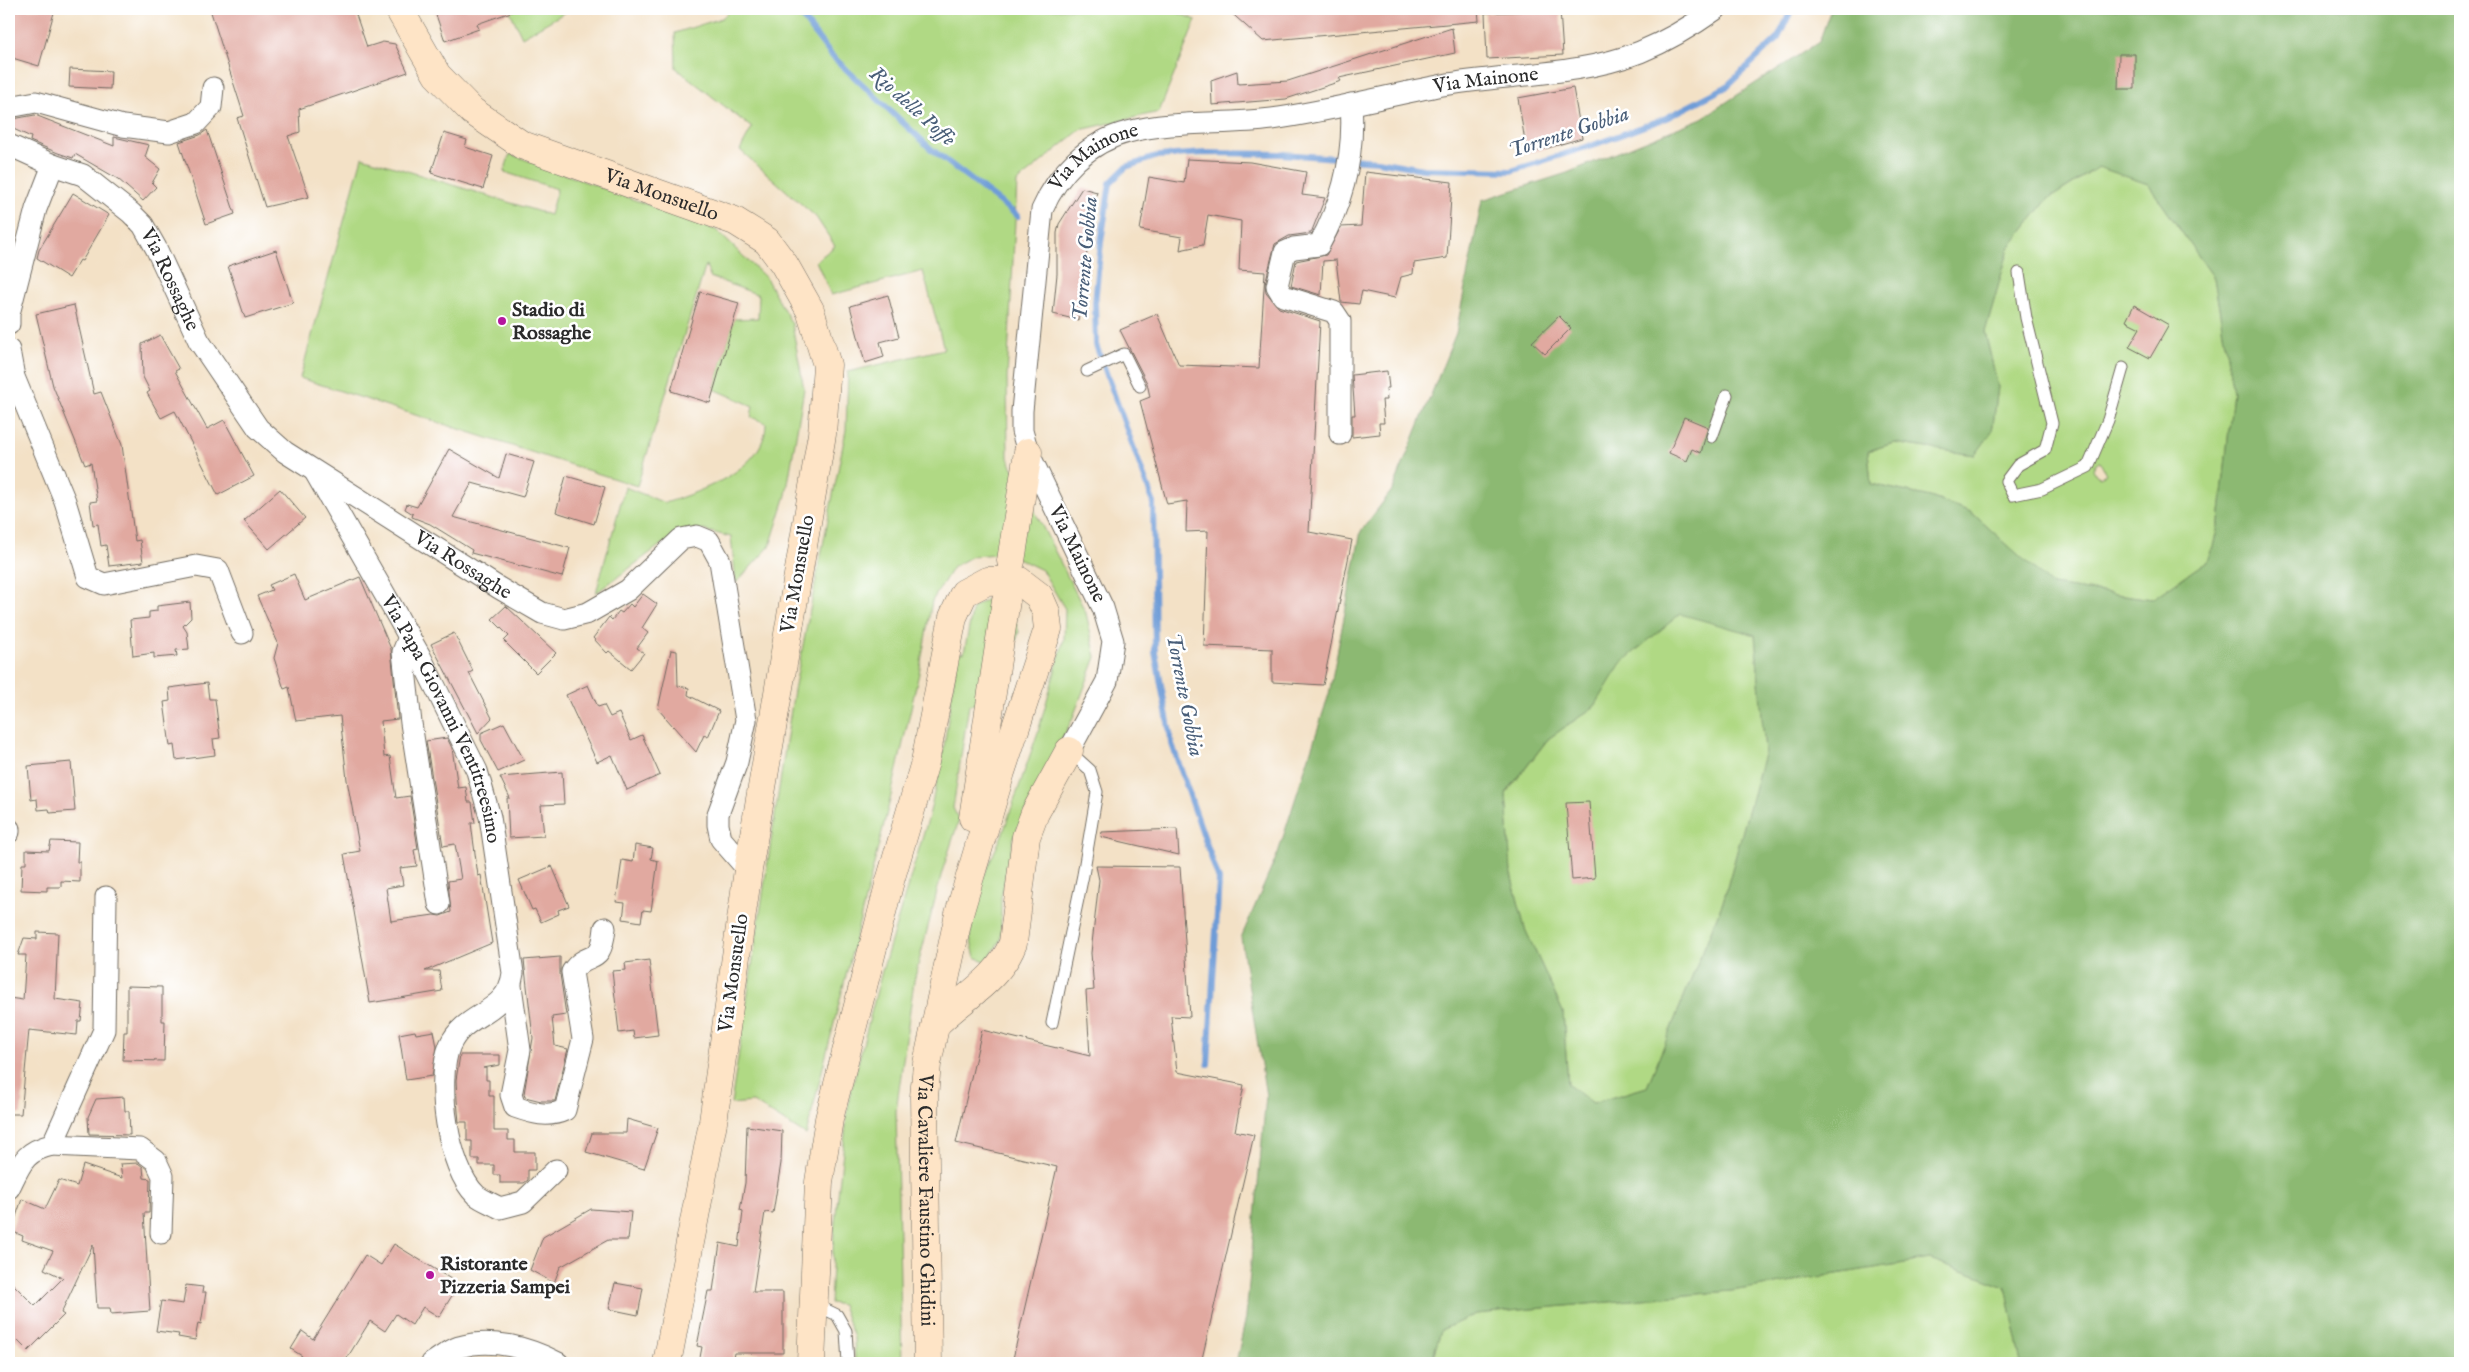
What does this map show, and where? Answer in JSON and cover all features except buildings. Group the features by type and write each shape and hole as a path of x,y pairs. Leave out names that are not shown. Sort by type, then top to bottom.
{"main road":[{"name":"Via Monsuello","path":"399,9 437,75 472,111 522,145 735,221 767,241 784,264 810,310 827,365 822,434 748,870 713,1122 667,1363"},
{"path":"1011,561 1028,452"},
{"path":"811,1363 819,1182 829,1119 890,881 925,762 953,617 964,593 987,581 1018,580 1039,596 1046,612 1048,629 1001,772 958,920"},
{"path":"989,980 977,982 967,980 957,972 948,970 958,920 1006,600"},
{"path":"936,1024 950,1009 989,980 1001,967 1013,943 1026,837 1035,813 1069,751"},
{"name":"Via Cavaliere Faustino Ghidini","path":"928,1363 924,1097 927,1064 948,970"}],"street":[{"name":"Via Mainone","path":"1069,751 1107,681 1113,641 1103,608 1028,452 1022,431 1022,411 1042,210 1051,189 1063,172 1087,152 1128,132 1271,119 1460,83 1572,69 1629,55 1671,38 1716,9"},
{"path":"9,107 36,102 123,126 169,132 196,123 211,107 213,88"},
{"path":"1340,434 1340,321 1334,312 1283,296 1277,286 1285,252 1294,248 1319,245 1331,223 1348,173 1354,133 1351,104"},
{"name":"Via Rossaghe","path":"9,145 53,165 83,175 131,213 142,225 156,248 199,341 258,428 285,452 499,588 542,612 564,619 588,613 628,590 681,539 697,536 709,541 720,561 746,720 737,762 720,806 718,825 721,839 748,870"},
{"path":"9,324 9,314 36,209 53,165"},
{"path":"9,350 14,377 65,501 88,576 104,584 196,566 218,570 242,633"},
{"name":"Via Papa Giovanni Ventitreesimo","path":"314,470 410,637 477,771 490,817 513,973 511,986 520,1050 511,1095 515,1106 530,1112 554,1115 564,1110 583,1039 572,972 578,963 597,956 604,944 605,928"},
{"path":"410,637 403,652 410,714 439,904"},
{"path":"52,1145 104,1030 106,896"},
{"path":"511,986 506,997 464,1027 450,1046 444,1076 446,1127 460,1169 476,1195 500,1208 523,1202 556,1170"},
{"path":"9,1188 24,1158 38,1148 52,1145 140,1149 156,1161 163,1176 161,1233"},
{"path":"432,1363 459,1348 496,1343 539,1353 558,1363"}],"lane":[{"path":"2019,273 2026,318 2052,424 2046,450 2018,465 2006,481 2013,495 2042,489 2088,466 2108,420 2123,368"},
{"path":"1087,371 1124,354 1140,386"},
{"path":"1712,437 1727,394"},
{"path":"1052,1024 1083,875 1097,792 1090,770 1069,751"},
{"path":"813,1303 837,1315 846,1331 848,1363"}],"green space":[{"path":"509,9 571,9 522,37"},
{"path":"731,9 1168,9 1196,20 1159,112 1080,130 1017,182 1007,378 1008,458 1086,613 1096,657 1072,720 1039,782 1014,836 1001,897 1001,939 987,962 975,957 970,937 976,893 1003,833 1038,732 1064,639 1065,609 1042,570 1007,553 973,556 953,567 932,601 919,673 890,800 806,1135 753,1102 731,1104 794,690 846,430 848,372 944,349 923,271 831,295 816,261 835,246 816,217 740,150 752,128 676,68 675,33 722,18"},
{"path":"1831,9 2460,9 2460,1363 2022,1363 2006,1287 1930,1259 1731,1291 1476,1314 1441,1330 1431,1363 1236,1363 1246,1317 1266,1096 1241,938 1278,853 1329,694 1361,531 1393,489 1456,333 1482,200 1567,173 1702,118 1819,42","holes":["2098,167 2148,184 2214,278 2233,392 2219,522 2210,559 2152,599 2052,585 1971,512 1930,497 1871,484 1868,451 1894,443 1975,455 1992,432 1998,387 1985,332 2009,248 2047,200","1680,614 1755,635 1765,751 1723,902 1647,1087 1593,1103 1568,1085 1563,1012 1525,929 1511,874 1506,793 1548,739 1595,706 1621,663"]},
{"name":"Stadio di Rossaghe","path":"510,154 716,230 766,278 792,324 804,389 786,495 770,546 736,583 731,537 703,530 662,544 596,593 625,487 665,503 680,498 713,485 729,476 744,465 755,453 763,439 766,423 751,417 753,406 714,389 734,319 758,318 759,295 710,277 706,265 637,486 300,378 362,157 550,215 557,189 504,172"},
{"path":"2099,167 2148,184 2214,278 2233,392 2219,522 2210,559 2152,599 2051,585 1971,512 1930,497 1871,484 1868,451 1894,443 1975,455 1992,432 1998,387 1985,332 2009,248 2047,200","holes":["2100,462 2106,474 2100,477 2096,475 2093,469 2096,463"]},
{"path":"990,598 1011,608 1019,632 997,701 969,705 953,808 959,820 942,872 914,981 896,1111 902,1363 855,1363 854,1338 842,1305 830,1303 834,1231 849,1098 882,971 929,816 943,753 958,652 964,653 973,607"},
{"path":"1681,613 1755,635 1765,751 1723,902 1647,1087 1593,1103 1568,1085 1563,1012 1525,929 1511,874 1506,794 1548,739 1595,706 1620,663"},
{"path":"1930,1259 2006,1287 2022,1363 1431,1363 1441,1330 1476,1314 1731,1291"}],"waterway":[{"name":"Rio delle Poffe","path":"796,9 831,55 931,149 1018,216"},
{"name":"Torrente Gobbia","path":"1208,1064 1219,880 1172,744 1155,652 1153,501 1096,345 1095,303 1101,242 1110,183 1126,167 1158,156 1206,153 1282,154 1378,161 1423,169 1511,171 1596,144 1666,118 1726,87 1778,38 1792,9"}],"place":[{"name":"Stadio di Rossaghe","path":"502,321"},
{"name":"Ristorante Pizzeria Sampei","path":"430,1275"}]}
